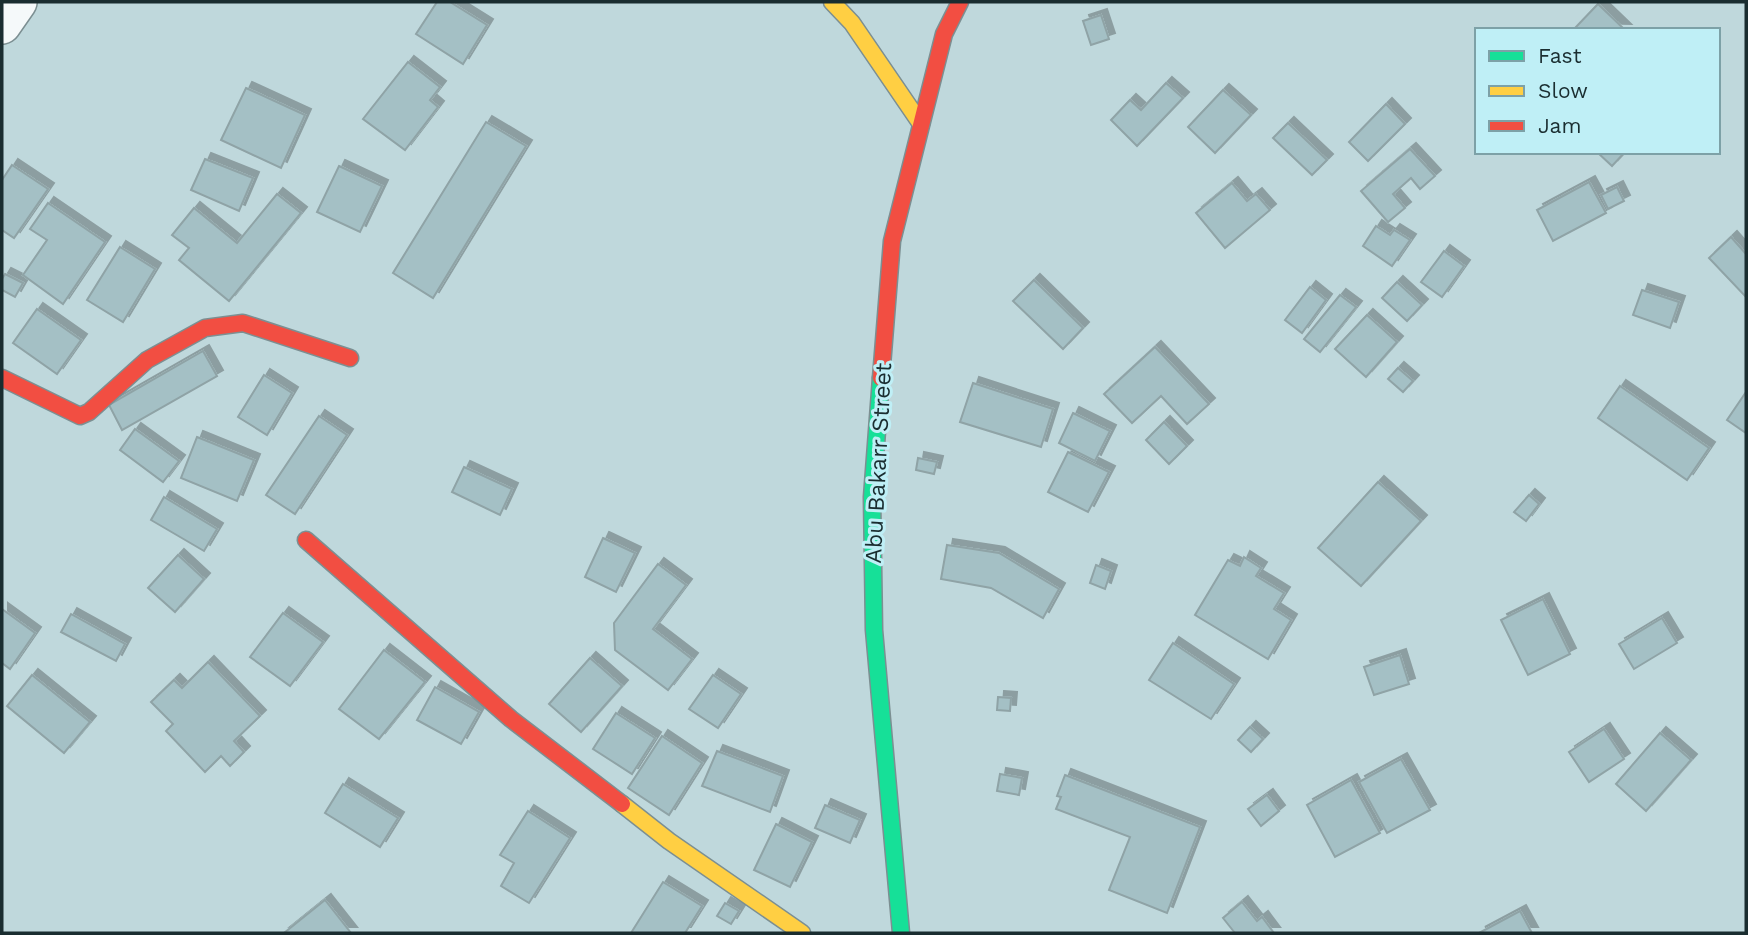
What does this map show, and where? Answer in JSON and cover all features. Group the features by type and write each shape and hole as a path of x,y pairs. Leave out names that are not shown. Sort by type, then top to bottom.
{"street":[{"path":"2,25 18,2"},
{"path":"832,2 852,23 921,124"},
{"name":"Abu Bakarr Street","path":"901,933 874,630 872,497 892,241 944,34 960,2"},
{"path":"2,378 80,416 89,412 147,360 205,328 243,323 350,358"},
{"path":"306,540 511,719 669,841 802,933"}],"building":[{"path":"437,2 450,2 487,25 463,64 416,34"},
{"path":"1598,4 1623,28 1575,28"},
{"path":"1101,15 1109,39 1091,45 1083,21"},
{"path":"408,62 440,87 430,100 438,107 405,150 363,119"},
{"path":"1166,83 1183,98 1137,146 1111,120 1130,100 1141,110"},
{"path":"246,88 305,115 281,168 221,140"},
{"path":"1223,90 1251,115 1215,153 1188,127"},
{"path":"1386,104 1405,124 1368,161 1349,142"},
{"path":"486,122 526,146 433,298 393,273"},
{"path":"1288,123 1327,160 1312,175 1273,138"},
{"path":"1410,149 1435,176 1420,189 1411,178 1393,194 1405,208 1388,222 1361,191"},
{"path":"1599,154 1623,154 1612,166"},
{"path":"205,159 253,178 239,211 191,190"},
{"path":"12,165 48,189 14,238 2,230 2,180"},
{"path":"339,166 382,186 360,232 317,212"},
{"path":"1589,182 1606,213 1553,241 1537,210"},
{"path":"1232,183 1247,201 1256,194 1270,210 1225,248 1196,213"},
{"path":"1617,187 1624,201 1608,209 1601,195"},
{"path":"277,194 301,213 229,301 179,260 189,248 172,235 194,208 237,243"},
{"path":"48,203 105,242 63,304 23,275 47,240 30,229"},
{"path":"1376,226 1390,235 1394,230 1410,240 1392,266 1363,246"},
{"path":"1731,237 1746,254 1746,297 1709,258"},
{"path":"120,247 155,269 123,322 87,300"},
{"path":"1444,251 1464,266 1442,297 1421,282"},
{"path":"5,274 23,283 15,297 2,290"},
{"path":"1034,280 1083,328 1063,349 1013,301"},
{"path":"1397,282 1422,305 1407,321 1382,298"},
{"path":"1310,287 1326,300 1302,333 1285,320"},
{"path":"1642,290 1679,302 1670,328 1633,315"},
{"path":"1340,295 1356,307 1320,352 1304,339"},
{"path":"37,309 81,340 57,374 13,343"},
{"path":"1367,315 1397,342 1366,377 1335,349"},
{"path":"1155,347 1209,404 1187,424 1161,396 1132,423 1104,394"},
{"path":"203,351 217,376 122,430 109,405"},
{"path":"1398,368 1413,381 1403,392 1388,379"},
{"path":"264,375 292,393 267,435 238,417"},
{"path":"973,383 1053,409 1041,447 960,422"},
{"path":"1620,386 1709,448 1687,480 1598,418"},
{"path":"1746,392 1746,433 1727,420"},
{"path":"1073,413 1110,431 1095,461 1059,443"},
{"path":"319,416 347,435 295,514 266,495"},
{"path":"1164,422 1187,446 1169,464 1146,440"},
{"path":"135,429 179,461 163,482 120,450"},
{"path":"197,437 254,460 237,501 181,478"},
{"path":"1068,452 1109,472 1088,512 1048,492"},
{"path":"918,458 937,462 934,474 916,470"},
{"path":"464,467 512,489 500,515 452,492"},
{"path":"1378,482 1421,521 1361,586 1318,548"},
{"path":"1529,495 1539,504 1526,521 1514,512"},
{"path":"164,497 217,529 204,551 151,520"},
{"path":"603,538 635,553 616,592 585,577"},
{"path":"947,545 999,553 1059,589 1043,618 991,588 941,579"},
{"path":"178,555 204,579 175,612 148,588"},
{"path":"1244,557 1261,568 1256,576 1284,593 1274,609 1291,620 1268,659 1195,615 1228,560 1240,566"},
{"path":"658,564 686,585 653,629 692,659 668,690 615,650 614,623"},
{"path":"1096,565 1111,571 1105,589 1090,583"},
{"path":"1543,599 1570,654 1528,675 1501,620"},
{"path":"2,609 35,633 10,669 2,663"},
{"path":"283,613 323,642 290,686 250,657"},
{"path":"71,614 125,644 116,661 61,632"},
{"path":"1662,618 1677,643 1634,669 1619,644"},
{"path":"1173,643 1234,684 1211,719 1149,680"},
{"path":"384,650 425,682 379,739 339,709"},
{"path":"1400,655 1409,684 1374,695 1364,667"},
{"path":"590,658 622,686 581,732 549,704"},
{"path":"208,662 260,716 234,741 244,752 230,766 221,756 205,772 166,731 173,724 151,702 174,680 182,688"},
{"path":"32,675 90,722 64,753 7,706"},
{"path":"713,675 741,694 718,728 689,709"},
{"path":"435,687 479,712 461,744 417,720"},
{"path":"998,697 1011,698 1010,711 997,710"},
{"path":"616,713 655,738 632,774 593,749"},
{"path":"1250,727 1263,739 1251,752 1238,740"},
{"path":"1604,729 1624,759 1589,782 1569,752"},
{"path":"1660,733 1691,760 1646,811 1616,784"},
{"path":"662,736 702,763 669,815 628,788"},
{"path":"717,751 783,776 770,812 702,786"},
{"path":"1401,759 1430,810 1387,833 1359,782"},
{"path":"1000,774 1022,778 1019,795 997,791"},
{"path":"1065,775 1200,827 1167,913 1109,890 1130,837 1056,809 1061,797 1057,796"},
{"path":"1351,780 1380,833 1335,857 1307,805"},
{"path":"343,784 398,818 380,847 325,813"},
{"path":"1267,795 1279,811 1261,826 1248,809"},
{"path":"825,805 860,820 850,843 815,828"},
{"path":"528,811 570,838 529,903 501,886 514,863 500,855"},
{"path":"776,824 812,842 790,887 754,870"},
{"path":"663,882 702,906 685,933 631,933"},
{"path":"325,900 351,933 284,933"},
{"path":"1242,902 1257,921 1262,917 1274,933 1235,933 1223,918"},
{"path":"725,903 739,911 731,924 717,916"},
{"path":"1520,911 1532,933 1479,933"}],"traffic: fast":[{"path":"881,378 872,497 874,630 901,933"}],"traffic: slow":[{"path":"832,2 852,23 921,124"},
{"path":"622,804 669,841 802,933"}],"traffic: jam":[{"path":"881,378 892,241 944,34 960,2"},
{"path":"2,378 80,416 89,412 147,360 205,328 243,323 350,358"},
{"path":"306,540 511,719 622,804"}]}
